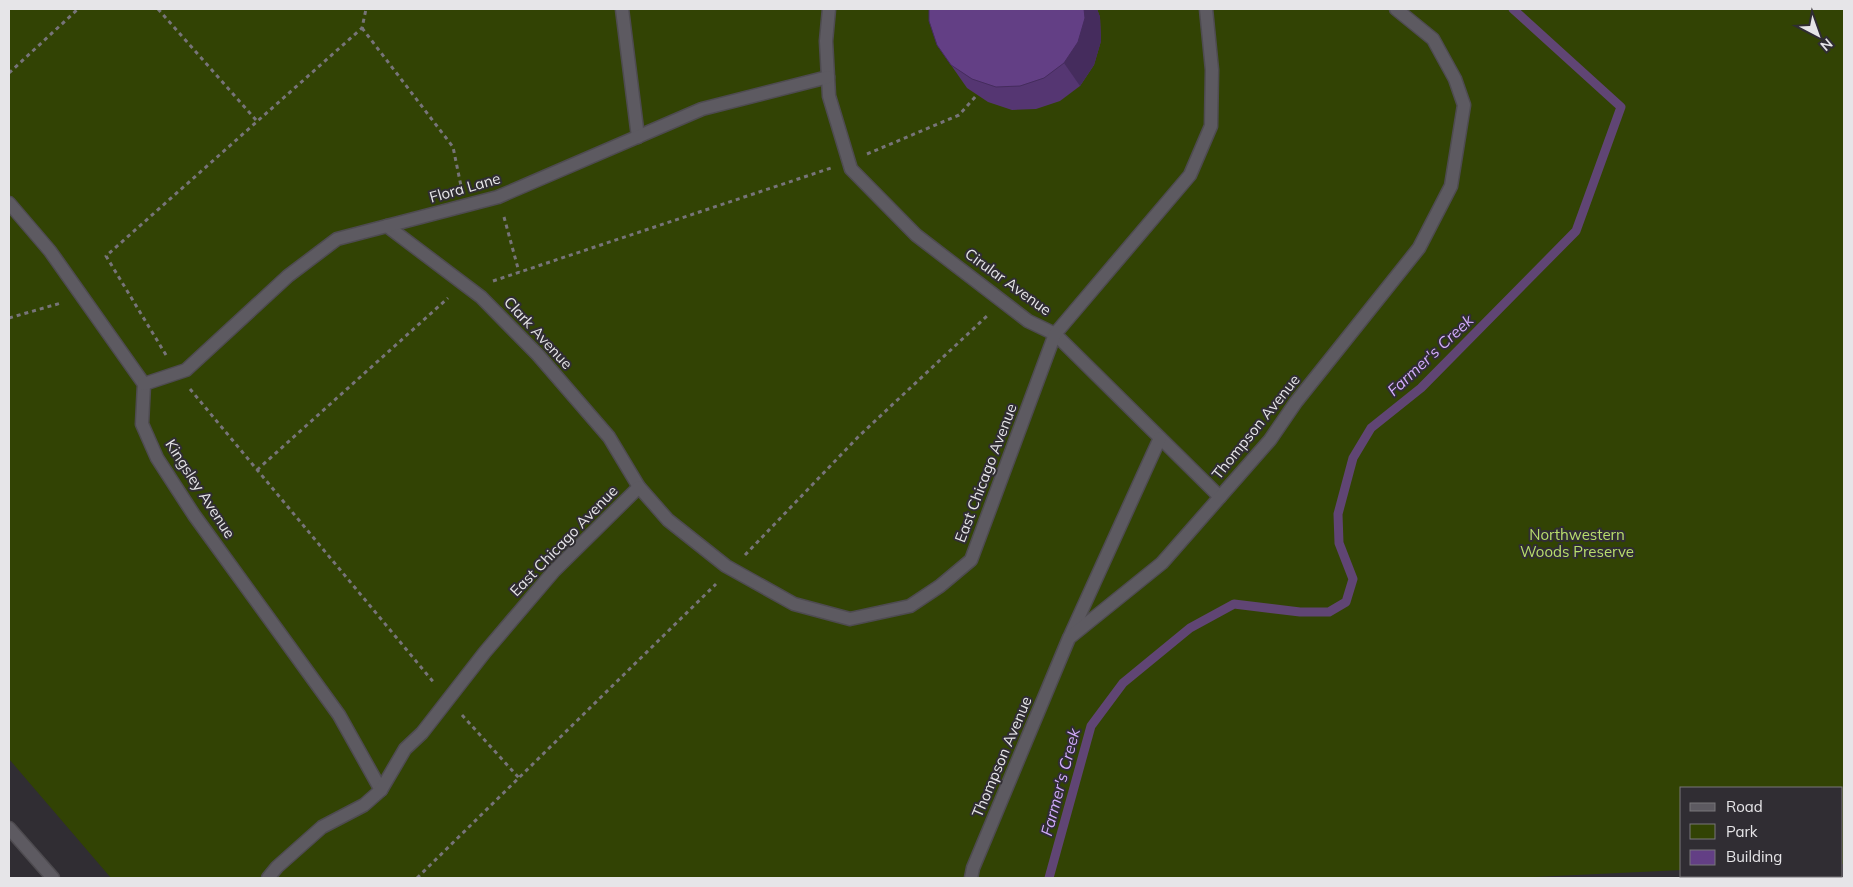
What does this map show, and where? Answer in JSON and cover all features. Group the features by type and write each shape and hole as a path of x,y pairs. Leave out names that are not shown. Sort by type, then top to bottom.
{"street":[{"path":"622,9 638,137"},
{"name":"Cirular Avenue","path":"829,9 826,42 829,96 851,169 916,235 1028,320 1055,334 1190,175 1211,126 1212,70 1206,9"},
{"name":"Thompson Avenue","path":"971,878 973,868 1069,638 1162,563 1270,440 1296,402 1400,275 1419,248 1451,186 1464,105 1455,79 1433,39 1396,9"},
{"name":"Flora Lane","path":"144,384 186,370 288,276 337,239 498,197 702,109 828,77"},
{"path":"9,203 50,251 144,384"},
{"name":"Clark Avenue","path":"387,226 481,297 538,355 610,437 639,487"},
{"path":"1055,334 1220,497"},
{"name":"East Chicago Avenue","path":"268,878 277,867 322,827 364,804 381,790 404,749 422,733 554,571 639,487 668,520 731,569 794,604 850,619 910,606 940,586 971,560 1055,334"},
{"name":"Kingsley Avenue","path":"144,384 142,424 157,458 194,515 339,715 381,790"},
{"path":"1069,638 1160,438"},
{"path":"9,828 53,878"}],"path":[{"path":"9,73 78,9"},
{"path":"158,9 258,121"},
{"path":"366,9 362,28 106,256 177,373 448,700 519,778"},
{"path":"362,28 453,147 466,206"},
{"path":"257,470 448,298 469,288 849,162 959,115 977,95"},
{"path":"498,197 519,272"},
{"path":"9,318 83,297"},
{"path":"416,878 731,569 859,436 1003,301"}],"green space":[{"name":"Northwestern Woods Preserve","path":"9,9 1844,9 1844,864 1843,787 1680,787 1680,870 1513,878 111,878 9,759"}],"building":[{"path":"929,9 1084,9 1085,18 1078,42 1064,63 1044,78 1020,86 996,87 972,79 951,65 937,45 929,21"}],"waterway":[{"name":"Farmer's Creek","path":"1049,878 1091,726 1123,683 1190,628 1234,604 1300,612 1329,612 1346,602 1353,579 1339,543 1338,514 1353,458 1371,428 1421,388 1576,231 1621,107 1513,9"}]}
